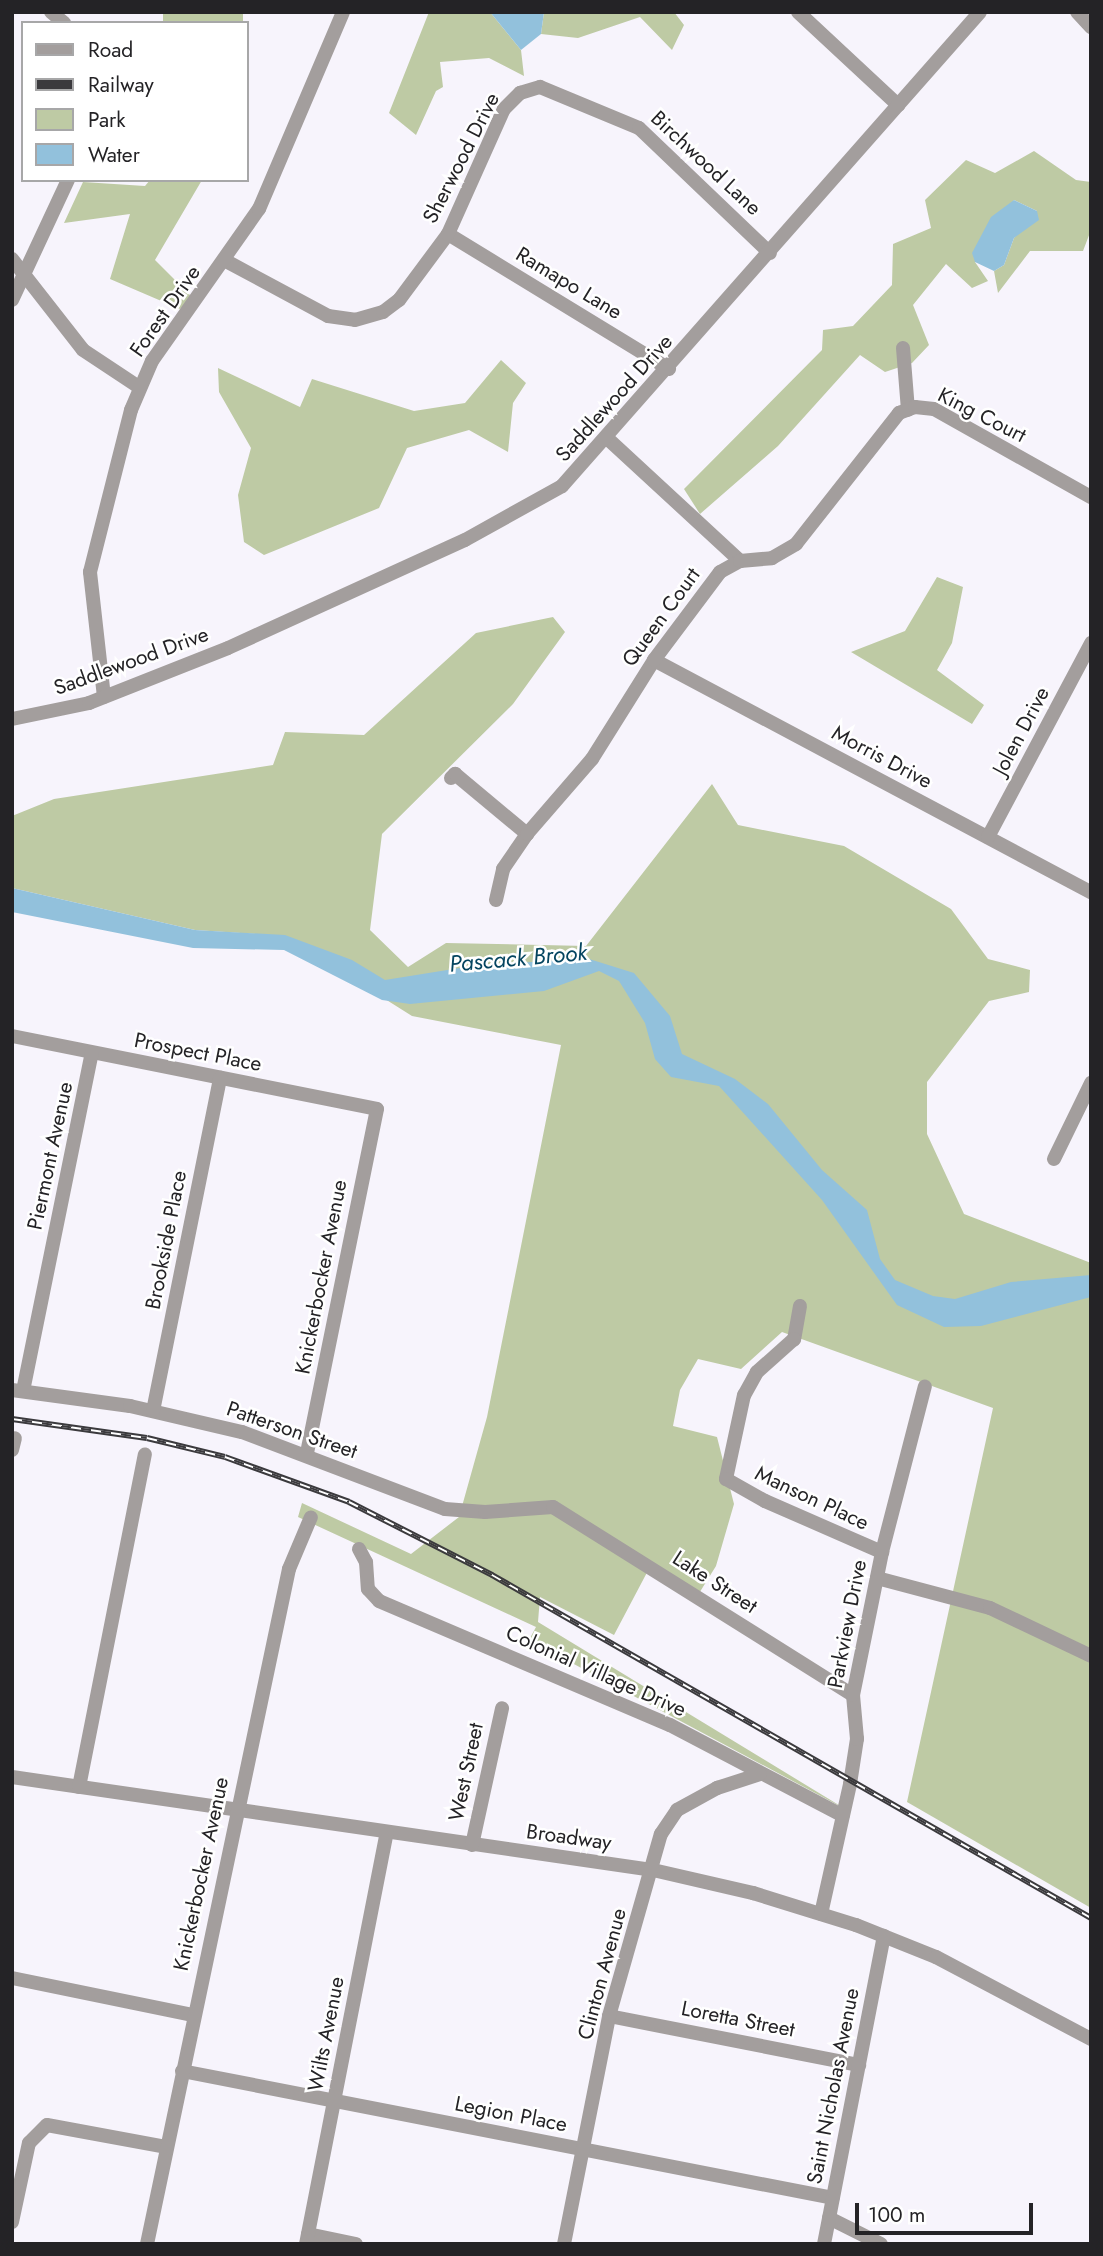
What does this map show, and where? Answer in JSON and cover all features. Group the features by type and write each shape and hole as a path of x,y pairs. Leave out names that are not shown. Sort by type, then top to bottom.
{"street":[{"name":"Forest Drive","path":"104,697 90,572 139,387 170,335 226,261 259,209 343,12"},
{"path":"798,12 898,105"},
{"name":"Saddlewood Drive","path":"12,719 104,697 228,648 521,511 569,480 608,439 980,12"},
{"path":"1077,12 1091,27"},
{"name":"Birchwood Lane","path":"529,89 552,88 639,128 769,253"},
{"name":"Sherwood Drive","path":"226,261 328,316 355,320 376,315 395,303 448,234 504,109 529,89"},
{"path":"12,300 67,182"},
{"name":"Ramapo Lane","path":"448,234 669,369"},
{"path":"12,259 83,350 139,387"},
{"name":"King Court","path":"904,348 908,410 934,409 1091,497"},
{"name":"Queen Court","path":"496,900 503,869 527,834 592,759 653,660 720,572 740,561 772,558 796,544 893,419 908,410"},
{"path":"608,439 740,561"},
{"name":"Jolen Drive","path":"988,837 1091,643"},
{"name":"Morris Drive","path":"653,660 1091,891"},
{"path":"451,778 455,774 527,834"},
{"name":"Prospect Place","path":"12,1036 377,1109"},
{"name":"Piermont Avenue","path":"18,1391 93,1053"},
{"name":"Brookside Place","path":"153,1410 220,1078"},
{"path":"1054,1158 1091,1083"},
{"name":"Knickerbocker Avenue","path":"307,1454 377,1109"},
{"name":"Manson Place","path":"800,1306 793,1339 757,1372 744,1395 726,1479 765,1501 882,1552"},
{"name":"Parkview Drive","path":"821,1914 857,1739 853,1695 882,1552 925,1386"},
{"name":"Patterson Street","path":"18,1391 153,1410 307,1454 405,1497 445,1509 485,1512 553,1507"},
{"path":"79,1787 145,1454"},
{"name":"Lake Street","path":"553,1507 853,1695"},
{"name":"Knickerbocker Avenue","path":"147,2244 235,1812 289,1569 311,1517"},
{"name":"Colonial Village Drive","path":"359,1549 366,1562 368,1589 379,1601 670,1726 843,1816"},
{"path":"877,1578 990,1608 1091,1656"},
{"name":"West Street","path":"472,1845 502,1708"},
{"name":"Clinton Avenue","path":"564,2244 609,2015 653,1870 661,1834 677,1810 717,1788 760,1774"},
{"name":"Broadway","path":"12,1777 235,1812 653,1870 821,1914 884,1936 994,1985 1091,2039"},
{"name":"Wilts Avenue","path":"307,2239 387,1833"},
{"name":"Saint Nicholas Avenue","path":"824,2244 884,1936"},
{"path":"12,1978 193,2015"},
{"name":"Loretta Street","path":"609,2015 859,2064"},
{"name":"Legion Place","path":"182,2071 833,2198"},
{"path":"12,2222 29,2143 47,2126 167,2147"},
{"path":"829,2218 881,2244"},
{"path":"307,2239 356,2244"}],"green space":[{"path":"163,12 243,12 243,21 163,21"},
{"path":"429,12 490,12 521,50 524,76 489,58 440,62 443,87 436,91 416,135 389,113"},
{"path":"544,12 674,12 684,25 672,50 640,17 578,38 541,34"},
{"path":"1034,151 1076,180 1091,182 1091,230 1083,251 1030,251 998,293 994,271 1004,265 1014,238 1037,211 1014,200 975,262 988,281 972,288 946,264 913,305 929,345 912,363 885,372 860,355 778,446 700,514 684,489 822,350 823,330 853,326 892,285 893,244 931,228 925,200 966,160 995,173"},
{"path":"83,182 145,186 148,182 201,182 155,260 192,297 180,309 110,279 130,214 64,223"},
{"path":"501,360 526,383 513,403 508,452 469,430 407,448 379,508 264,555 244,542 238,495 251,448 219,392 218,368 300,407 312,379 414,411 465,403"},
{"path":"937,577 963,587 952,643 937,670 984,705 972,724 851,652 905,631"},
{"path":"553,617 565,632 513,704 382,834 370,930 408,967 446,943 586,946 712,784 738,825 844,846 951,909 988,959 1030,970 1029,992 989,1001 927,1082 927,1134 964,1214 1091,1263 1091,1908 907,1802 993,1408 782,1332 741,1369 698,1359 680,1390 673,1426 717,1437 734,1504 716,1566 698,1595 652,1563 614,1635 540,1597 538,1622 847,1810 529,1640 536,1627 298,1517 302,1503 411,1554 459,1517 487,1417 561,1045 412,1016 285,936 195,930 12,888 12,816 54,799 273,765 285,732 364,735 476,633"}],"water":[{"path":"490,12 544,12 541,34 521,50"},
{"path":"1014,200 1037,211 1039,220 1014,238 1004,265 994,271 975,262 972,253 991,217"},
{"path":"12,888 195,930 285,935 352,960 385,980 466,967 586,958 634,973 670,1016 682,1054 735,1079 768,1104 822,1170 867,1210 880,1259 895,1280 933,1296 955,1299 1011,1282 1091,1275 1091,1297 981,1326 944,1327 897,1305 822,1200 719,1086 671,1077 655,1059 645,1023 619,981 599,971 544,991 410,1004 382,1000 284,950 193,948 12,912"}],"railway":[{"path":"12,1419 147,1438 225,1457 349,1502 492,1575 1091,1918"}],"water label":[{"name":"Pascack Brook","path":"518,958"}]}
